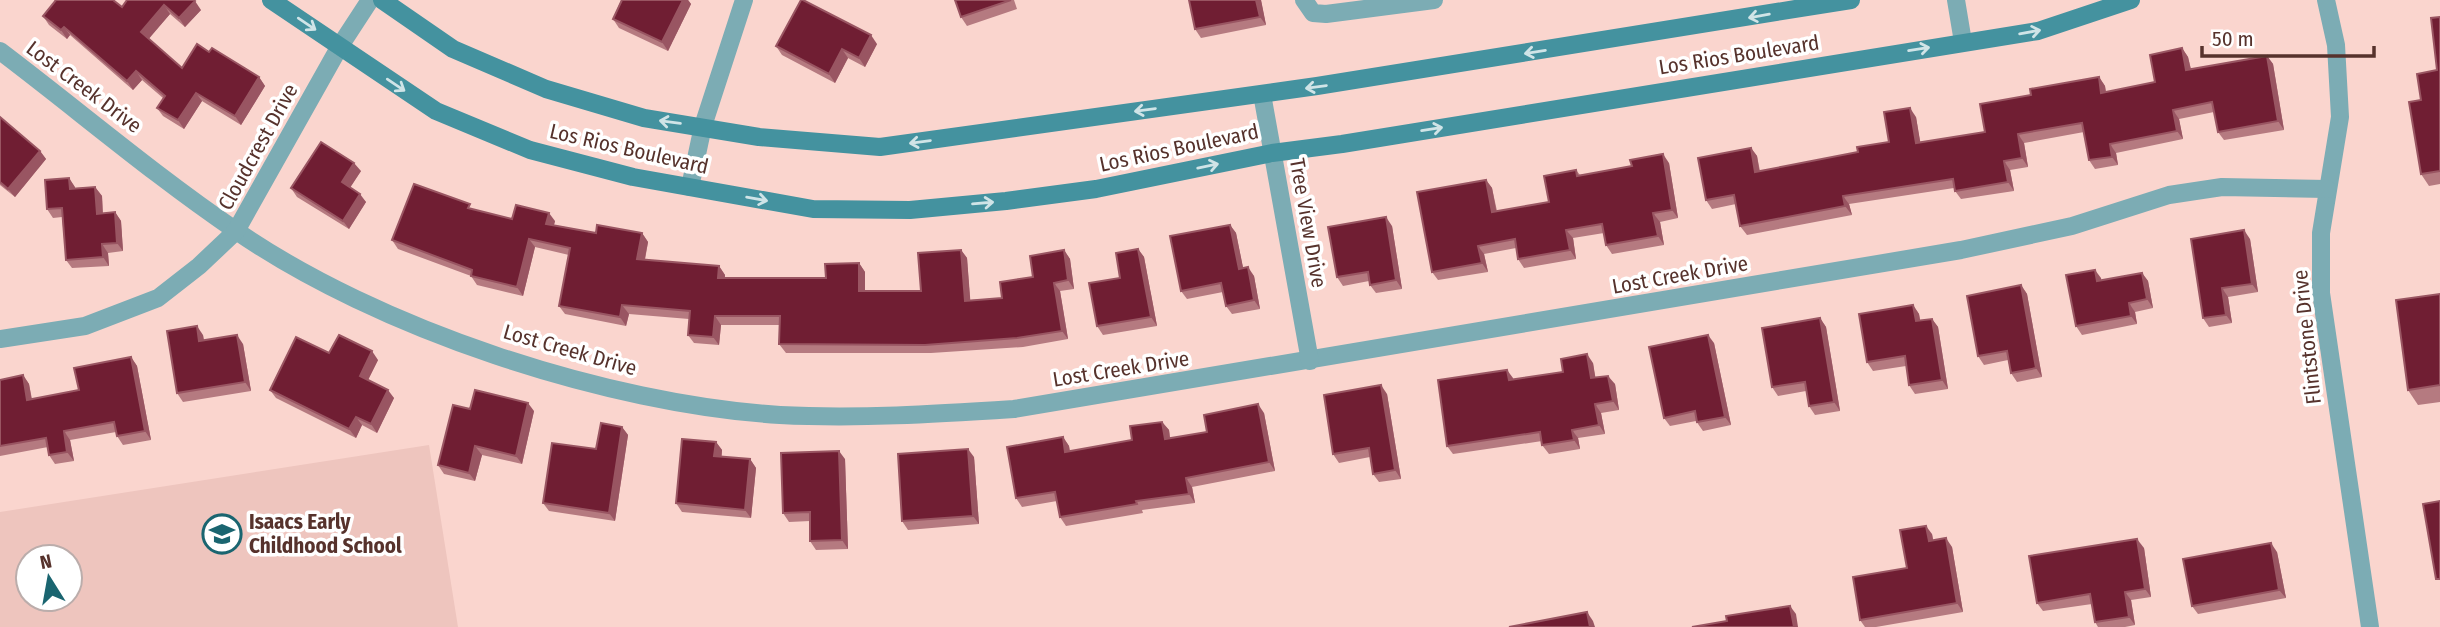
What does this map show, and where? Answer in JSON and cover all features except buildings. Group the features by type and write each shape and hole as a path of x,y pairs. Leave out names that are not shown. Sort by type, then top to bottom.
{"main road":[{"name":"Los Rios Boulevard","path":"271,0 436,111 530,150 633,177 813,209 910,210 1096,189 1272,153 1342,144 2038,31 2131,0"},
{"name":"Los Rios Boulevard","path":"382,0 453,49 546,89 644,118 759,137 880,147 1262,94 1648,35 1851,0"}],"street":[{"name":"Cloudcrest Drive","path":"0,339 85,326 158,298 199,266 236,231 340,46 370,0"},
{"path":"690,187 703,126 744,0"},
{"path":"1308,6 1326,14 1434,0"},
{"path":"1956,0 1963,42"},
{"name":"Flintstone Drive","path":"2326,0 2336,45 2340,117 2321,233 2321,293 2370,627"},
{"name":"Lost Creek Drive","path":"0,51 236,231 339,291 439,335 589,382 665,400 779,415 906,415 1014,409 1961,250 2072,226 2169,195 2222,187 2328,189"},
{"name":"Tree View Drive","path":"1262,94 1310,361"}],"shaded area":[{"name":"Isaacs Early Childhood School","path":"429,445 458,627 0,627 0,512"}],"place":[{"name":"Isaacs Early Childhood School","path":"222,534"}]}
